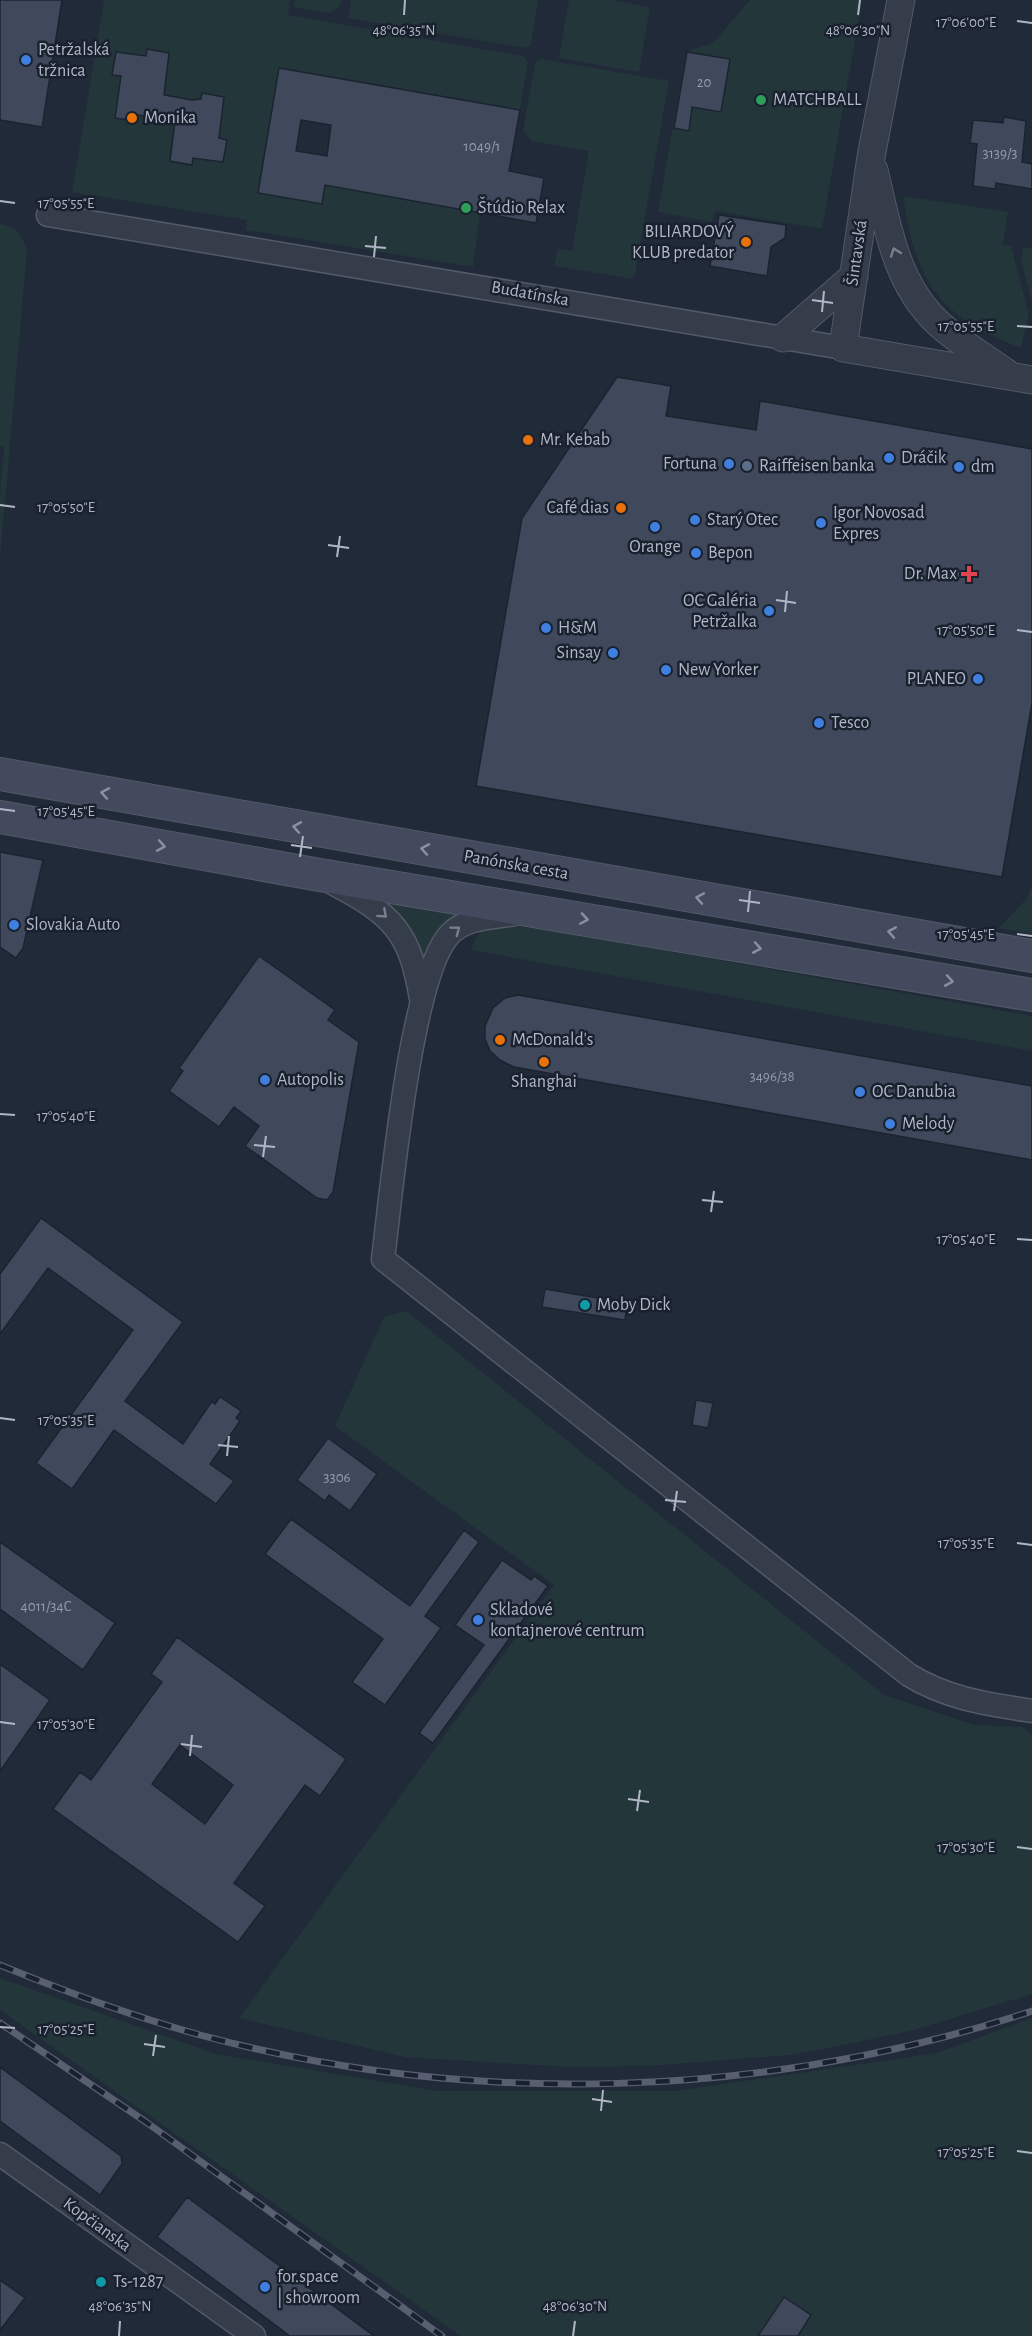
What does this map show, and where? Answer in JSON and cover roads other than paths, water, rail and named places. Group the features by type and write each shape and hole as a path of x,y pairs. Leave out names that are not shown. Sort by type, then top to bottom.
{"main road":[{"name":"Panónska cesta","path":"0,774 1032,956"},
{"path":"0,817 314,874 1032,996"}],"street":[{"name":"Šintavská","path":"843,348 871,157 901,0"},
{"name":"Šintavská","path":"871,157 893,248 921,304"},
{"name":"Budatínska","path":"48,214 1022,379"},
{"path":"783,338 854,276"},
{"name":"Budatínska","path":"921,304 950,333 1022,379"},
{"path":"314,874 367,902 394,925 414,962 421,1000"},
{"path":"531,910 478,919 454,930 440,947 421,1000 382,1259 909,1675 931,1688 957,1697 1032,1711"},
{"name":"Kopčianska","path":"0,2154 254,2336"}],"railway":[{"path":"0,1965 149,2020 200,2035 302,2059 406,2074 512,2083 618,2083 723,2077 828,2062 931,2040 1032,2011"},
{"path":"0,2023 146,2122 442,2336"}],"place":[{"name":"Petržalská tržnica","path":"26,60"},
{"name":"MATCHBALL","path":"761,100"},
{"name":"Monika","path":"132,118"},
{"name":"Štúdio Relax","path":"466,208"},
{"name":"BILIARDOVÝ KLUB predator","path":"746,242"},
{"name":"Mr. Kebab","path":"528,440"},
{"name":"Dráčik","path":"889,458"},
{"name":"Fortuna","path":"729,464"},
{"name":"Raiffeisen banka","path":"747,466"},
{"name":"dm","path":"959,467"},
{"name":"Café dias","path":"621,508"},
{"name":"Starý Otec","path":"695,520"},
{"name":"Igor Novosad Expres","path":"821,523"},
{"name":"Orange","path":"655,527"},
{"name":"Bepon","path":"696,553"},
{"name":"Dr. Max","path":"969,574"},
{"name":"OC Galéria Petržalka","path":"769,611"},
{"name":"H&M","path":"546,628"},
{"name":"Sinsay","path":"613,653"},
{"name":"New Yorker","path":"666,670"},
{"name":"PLANEO","path":"978,679"},
{"name":"Tesco","path":"819,723"},
{"name":"Slovakia Auto","path":"14,925"},
{"name":"McDonald's","path":"500,1040"},
{"name":"Shanghai","path":"544,1062"},
{"name":"Autopolis","path":"265,1080"},
{"name":"OC Danubia","path":"860,1092"},
{"name":"Melody","path":"890,1124"},
{"name":"Moby Dick","path":"585,1305"},
{"name":"Skladové kontajnerové centrum","path":"478,1620"},
{"name":"Ts-1287","path":"101,2282"},
{"name":"for.space | showroom","path":"265,2287"}]}
